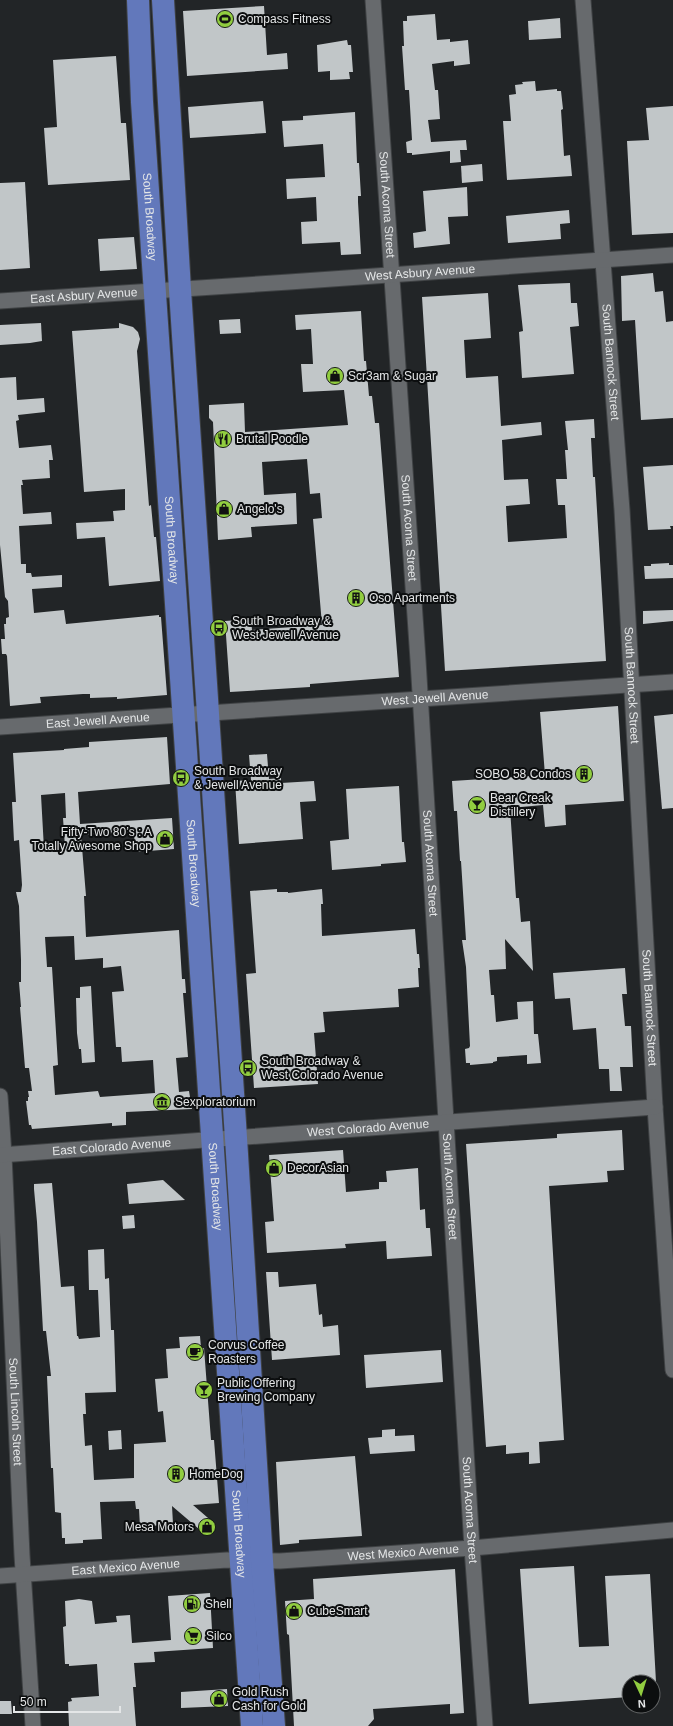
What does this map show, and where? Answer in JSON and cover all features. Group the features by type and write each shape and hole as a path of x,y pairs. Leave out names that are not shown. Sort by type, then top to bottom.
{"main road":[{"name":"South Broadway","path":"138,0 142,102 167,290"},
{"name":"South Broadway","path":"163,0 167,290 251,1561 252,1726"},
{"name":"South Broadway","path":"251,1561 274,1726"}],"street":[{"name":"South Acoma Street","path":"373,0 421,698 472,1548 485,1726"},
{"name":"South Bannock Street","path":"583,0 622,510 655,1107 673,1370"},
{"name":"West Asbury Avenue","path":"167,290 673,255"},
{"name":"East Asbury Avenue","path":"0,301 167,290"},
{"name":"West Jewell Avenue","path":"196,713 673,682"},
{"name":"East Jewell Avenue","path":"0,727 196,713"},
{"name":"South Lincoln Street","path":"0,1096 23,1574 34,1726"},
{"name":"West Colorado Avenue","path":"224,1138 655,1107"},
{"name":"East Colorado Avenue","path":"2,1155 224,1138"},
{"name":"West Mexico Avenue","path":"251,1561 280,1561 472,1548 673,1530"},
{"name":"East Mexico Avenue","path":"0,1576 138,1566 251,1561"}],"building":[{"path":"264,6 267,55 287,53 288,69 187,76 183,11"},
{"path":"435,14 437,40 450,39 450,42 468,40 470,64 454,66 454,61 432,64 435,90 438,90 440,119 428,120 431,142 466,140 467,150 460,150 461,162 450,163 450,151 412,155 412,153 407,153 406,142 412,140 409,90 405,90 402,46 404,46 403,21 407,21 407,16"},
{"path":"560,18 561,38 529,40 528,21"},
{"path":"347,40 348,45 351,45 353,72 349,72 350,79 330,80 330,71 318,72 317,45"},
{"path":"116,56 121,123 126,123 130,180 48,185 44,128 57,127 53,60"},
{"path":"535,81 536,91 557,89 557,91 561,91 564,156 570,155 572,176 507,180 503,121 511,121 509,95 516,94 515,85 523,84 522,82"},
{"path":"263,101 266,133 190,138 188,107"},
{"path":"673,106 673,233 632,235 627,141 649,140 646,108"},
{"path":"355,112 357,163 359,163 361,196 358,196 358,202 361,254 341,255 340,242 302,244 301,222 317,221 316,197 287,199 286,179 325,177 323,144 284,147 282,121 303,120 303,116"},
{"path":"482,164 483,181 462,183 461,166"},
{"path":"25,182 30,268 0,270 0,183"},
{"path":"467,187 468,216 448,217 450,244 414,248 413,233 426,231 423,191"},
{"path":"569,210 570,223 560,224 561,239 508,243 506,216"},
{"path":"134,237 137,269 100,271 98,239"},
{"path":"653,273 655,292 663,291 666,322 673,321 673,418 641,420 635,320 622,321 621,276"},
{"path":"570,283 571,303 577,303 579,326 570,327 574,374 522,378 519,332 523,331 518,285"},
{"path":"488,293 491,338 464,340 466,378 498,376 501,426 541,422 542,435 502,440 504,480 528,479 530,504 506,506 508,542 567,538 565,505 558,505 556,479 567,479 565,450 568,450 565,421 594,419 595,438 591,438 593,477 595,477 606,661 445,671 422,297"},
{"path":"361,311 364,361 366,361 369,396 372,396 375,423 379,423 399,677 310,684 310,687 230,692 225,621 251,619 252,630 322,625 313,519 322,518 320,493 310,494 307,459 262,462 264,495 296,493 297,524 251,527 252,537 218,540 213,422 209,418 209,405 244,403 245,432 348,425 344,390 303,392 301,364 313,364 311,329 296,330 295,315"},
{"path":"240,319 241,333 220,334 219,320"},
{"path":"41,323 42,341 0,345 0,325"},
{"path":"119,323 133,327 138,332 140,339 137,351 149,506 151,505 154,537 156,537 160,581 109,586 105,537 77,539 76,523 114,521 113,511 125,510 125,489 84,492 72,331 119,328"},
{"path":"16,377 17,400 44,398 45,412 18,415 19,420 16,421 19,448 51,445 53,460 49,460 50,478 22,480 23,514 51,512 52,524 19,526 21,564 26,564 26,573 31,573 32,577 62,575 62,587 32,589 34,613 64,610 66,624 159,615 159,617 161,617 167,695 117,699 117,697 90,698 90,694 40,697 41,703 10,706 7,656 6,654 2,654 1,639 5,639 4,624 6,624 6,618 9,617 8,601 5,597 0,545 0,378"},
{"path":"673,465 673,526 670,526 671,529 648,530 643,467"},
{"path":"669,563 669,565 673,565 673,578 645,579 644,566"},
{"path":"673,610 673,621 643,624 643,611"},
{"path":"618,706 624,801 565,805 566,825 545,827 543,805 510,808 516,898 519,898 521,922 530,921 533,971 505,939 506,969 489,970 491,995 494,995 496,1022 518,1019 517,1002 533,1001 534,1034 538,1034 541,1063 527,1064 527,1055 497,1057 497,1061 493,1063 470,1065 470,1063 466,1063 465,1049 469,1048 470,1046 466,967 462,940 466,940 457,811 454,811 452,781 545,775 540,712"},
{"path":"673,714 673,808 662,809 654,716"},
{"path":"167,737 170,784 78,792 80,824 172,818 174,849 135,852 134,832 81,835 86,896 84,896 86,937 179,930 182,979 185,979 186,993 183,993 188,1057 176,1058 179,1092 189,1091 192,1109 126,1112 126,1125 112,1126 112,1123 32,1129 31,1125 29,1125 26,1101 28,1101 29,1097 28,1091 32,1091 29,1068 25,1068 20,1007 19,982 21,982 21,960 19,906 16,892 21,892 22,885 19,840 14,841 12,802 16,802 13,753 89,747 89,742","holes":["65,793 66,818 63,818 65,847 44,849 41,795","74,936 75,960 103,958 103,968 121,966 124,991 112,992 116,1047 121,1047 122,1062 153,1060 155,1093 100,1097 98,1091 55,1095 53,1066 58,1065 52,967 47,967 45,937"]},
{"path":"267,754 269,779 281,778 281,783 314,781 316,801 300,802 303,839 239,844 235,781 251,780 249,755"},
{"path":"399,786 402,842 404,842 406,862 381,864 381,866 332,870 330,841 349,839 346,789"},
{"path":"277,889 277,892 288,893 322,889 322,936 415,929 420,968 418,968 419,987 398,989 399,1007 323,1012 325,1032 314,1033 318,1084 254,1088 246,974 256,973 250,891"},
{"path":"625,968 627,994 622,994 625,1026 631,1026 633,1067 620,1067 622,1091 610,1091 609,1069 599,1069 596,1028 573,1030 570,998 555,999 553,973"},
{"path":"91,986 95,1062 82,1063 81,1049 79,1049 77,1033 76,998 80,998 80,987"},
{"path":"622,1130 624,1170 607,1171 608,1182 549,1186 564,1440 539,1442 540,1463 529,1464 529,1452 506,1454 506,1445 486,1447 466,1144 557,1138 557,1134"},
{"path":"343,1150 346,1192 379,1189 379,1182 387,1182 386,1171 418,1168 420,1210 425,1209 426,1228 430,1228 432,1256 387,1259 386,1241 345,1244 346,1248 267,1253 265,1222 274,1221 269,1155"},
{"path":"163,1180 185,1200 129,1204 127,1184"},
{"path":"52,1183 61,1287 74,1286 77,1336 79,1339 100,1337 98,1290 89,1290 88,1250 104,1249 105,1279 109,1278 111,1330 114,1330 116,1392 85,1393 86,1414 83,1414 85,1446 92,1445 94,1480 134,1478 134,1444 166,1442 163,1411 158,1412 155,1379 168,1378 166,1349 180,1348 179,1337 200,1336 201,1348 204,1348 211,1440 214,1440 219,1503 193,1505 215,1524 206,1535 172,1506 173,1524 140,1527 139,1509 136,1509 135,1501 100,1502 102,1539 83,1540 83,1543 65,1544 65,1538 62,1538 61,1513 55,1512 53,1468 51,1468 47,1376 51,1376 46,1331 43,1331 34,1189 34,1184"},
{"path":"134,1215 135,1228 123,1229 122,1216"},
{"path":"266,1272 278,1272 279,1287 316,1284 319,1315 322,1314 323,1327 338,1325 340,1355 272,1360"},
{"path":"441,1350 443,1382 366,1388 364,1355"},
{"path":"395,1429 395,1436 414,1435 415,1451 370,1454 368,1438 382,1437 382,1430"},
{"path":"121,1430 122,1449 109,1450 108,1431"},
{"path":"355,1456 362,1536 299,1540 299,1543 280,1545 276,1462"},
{"path":"574,1566 579,1647 609,1646 605,1576 650,1574 656,1674 621,1674 621,1698 529,1704 520,1569"},
{"path":"455,1569 464,1713 450,1714 450,1704 373,1709 374,1719 368,1726 294,1726 289,1635 287,1634 285,1601 314,1599 313,1579"},
{"path":"210,1593 213,1648 154,1652 155,1662 134,1663 136,1687 133,1687 136,1726 69,1726 68,1702 72,1701 71,1698 99,1696 97,1664 69,1666 69,1664 65,1664 63,1627 66,1626 65,1601 79,1599 92,1601 95,1624 117,1622 116,1616 130,1615 132,1643 171,1640 168,1596"},
{"path":"227,1689 228,1706 181,1708 181,1692"},
{"path":"0,1701 11,1701 12,1714 0,1714"}],"place":[{"name":"Compass Fitness","path":"225,19"},
{"name":"Scr3am & Sugar","path":"335,376"},
{"name":"Brutal Poodle","path":"223,439"},
{"name":"Angelo's","path":"224,509"},
{"name":"Oso Apartments","path":"356,598"},
{"name":"South Broadway & West Jewell Avenue","path":"219,628"},
{"name":"SOBO 58 Condos","path":"584,774"},
{"name":"South Broadway & Jewell Avenue","path":"181,778"},
{"name":"Bear Creak Distillery","path":"477,805"},
{"name":"Fifty-Two 80’s : A Totally Awesome Shop","path":"165,839"},
{"name":"South Broadway & West Colorado Avenue","path":"248,1068"},
{"name":"Sexploratorium","path":"162,1102"},
{"name":"DecorAsian","path":"274,1168"},
{"name":"Corvus Coffee Roasters","path":"195,1352"},
{"name":"Public Offering Brewing Company","path":"204,1390"},
{"name":"HomeDog","path":"176,1474"},
{"name":"Mesa Motors","path":"207,1527"},
{"name":"Shell","path":"192,1604"},
{"name":"CubeSmart","path":"294,1611"},
{"name":"Silco","path":"193,1636"},
{"name":"Gold Rush Cash for Gold","path":"219,1699"}]}
